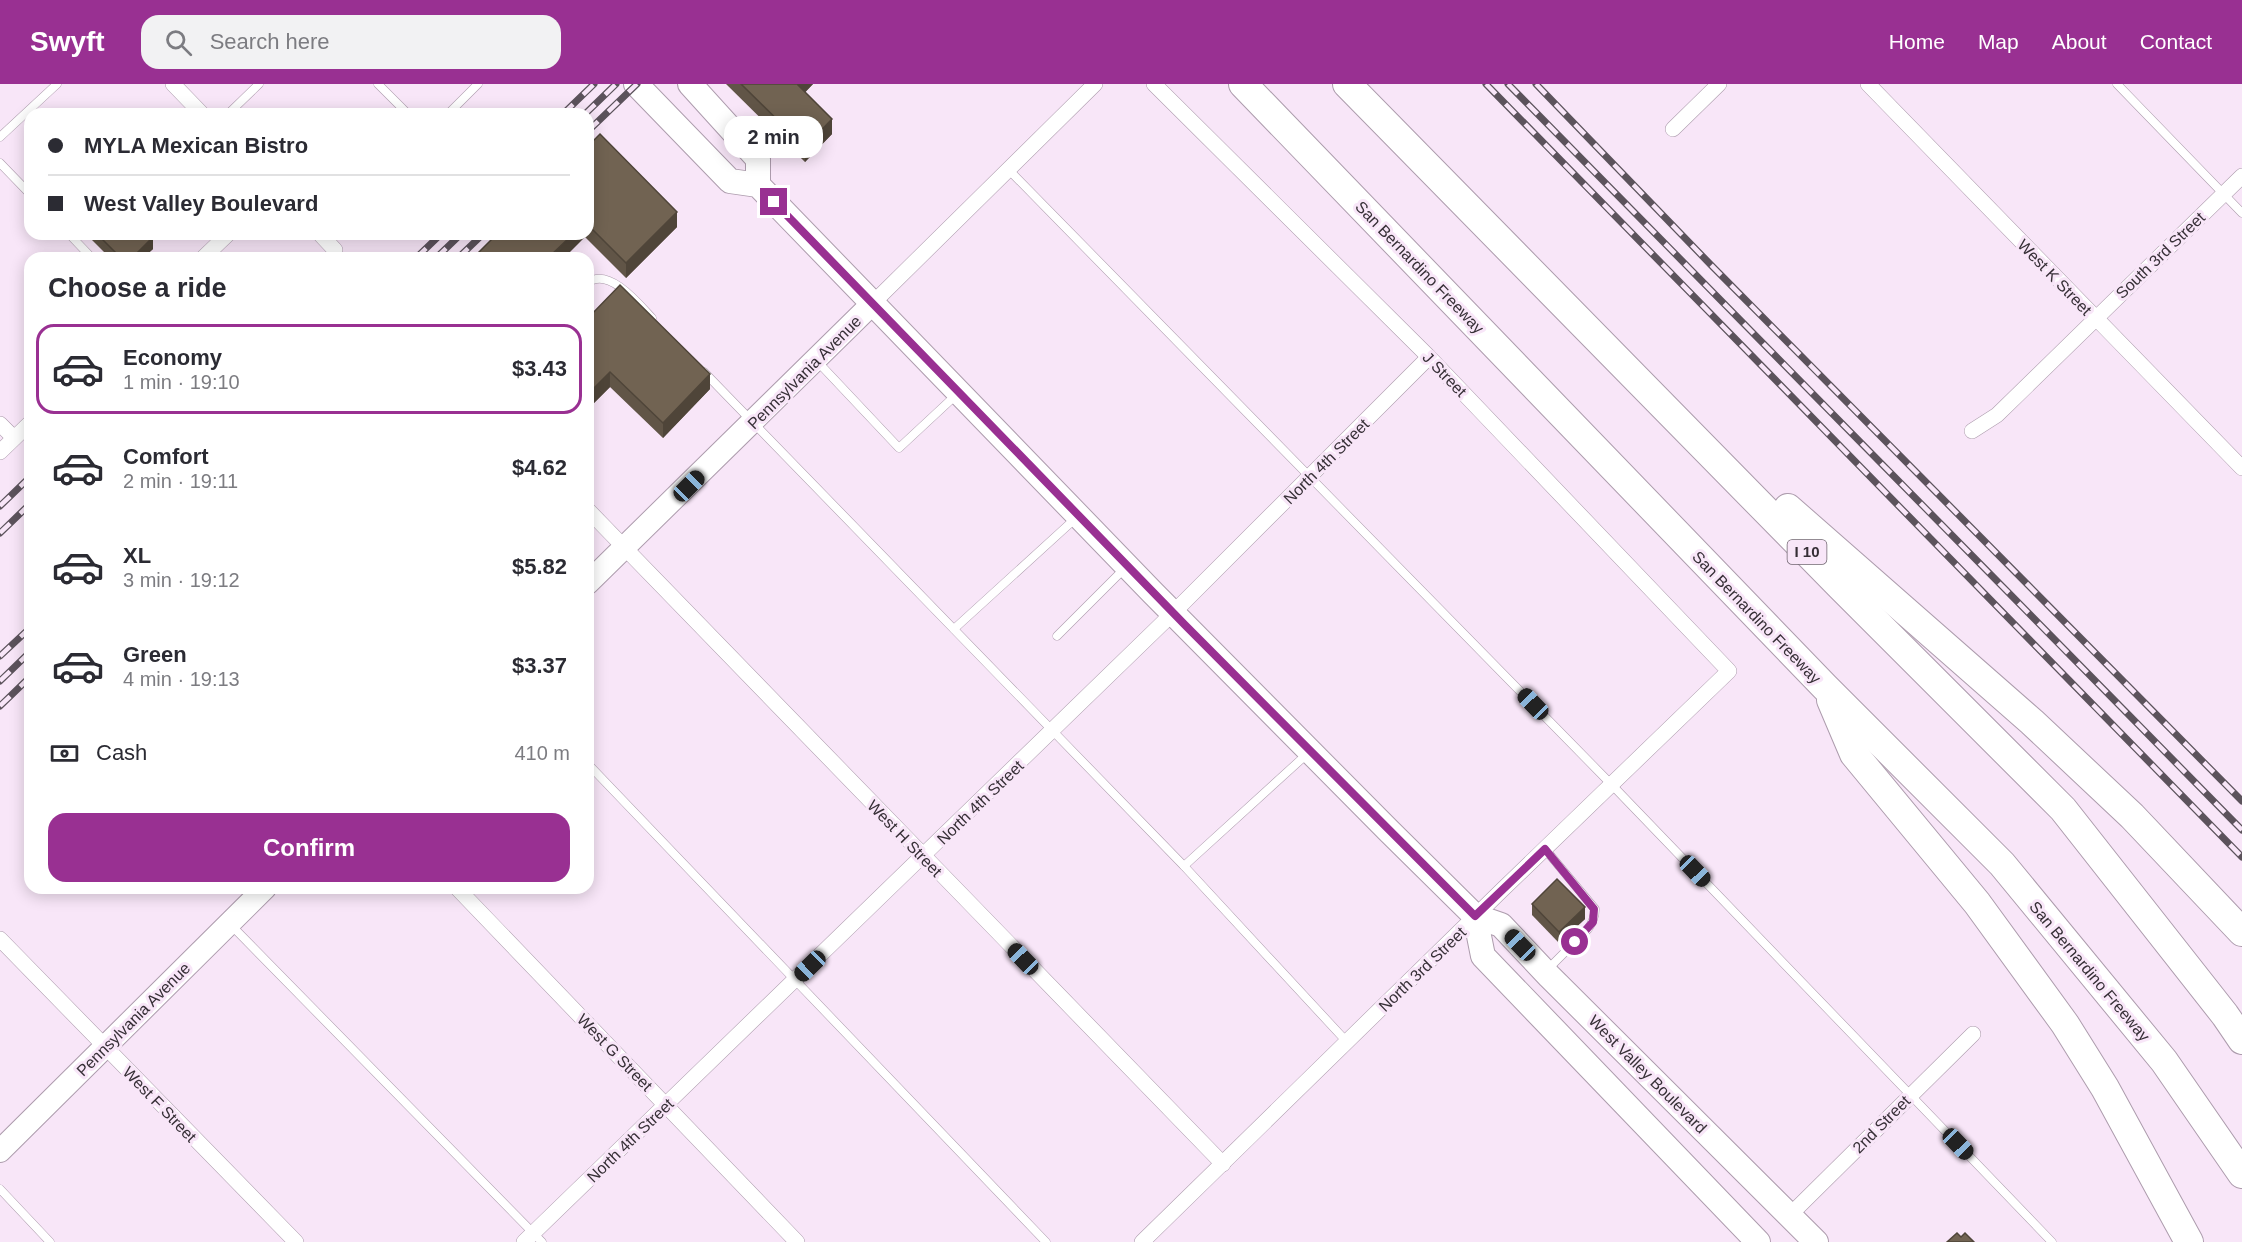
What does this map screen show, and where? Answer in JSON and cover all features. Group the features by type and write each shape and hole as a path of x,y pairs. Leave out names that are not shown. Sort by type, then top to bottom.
{"highway":[{"name":"San Bernardino Freeway","path":"1243,84 1825,687 2002,864 2164,1061 2242,1174"},
{"name":"I 10","path":"1347,84 1612,355 2064,809 2242,1040"},
{"path":"1612,355 2032,722 2132,816 2242,932"},
{"path":"1825,687 1854,754 1977,903 2065,1024 2111,1098 2189,1242"}],"main road":[{"path":"636,84 730,181 759,185 758,159 690,84"},
{"name":"West Valley Boulevard","path":"759,185 1078,516 1310,751 1475,916 1502,925 1545,972 1816,1242"},
{"path":"1475,916 1483,956 1758,1242"}],"street":[{"path":"172,84 196,108"},
{"name":"Pennsylvania Avenue","path":"594,578 1095,84"},
{"name":"J Street","path":"1154,84 1430,357 1729,672"},
{"path":"1673,129 1719,84"},
{"name":"West K Street","path":"1868,84 2242,468"},
{"name":"South 3rd Street","path":"1972,431 1997,415 2242,176"},
{"path":"209,252 222,240"},
{"path":"326,240 335,250"},
{"name":"North 4th Street","path":"533,1239 666,1106 1053,731 1430,357"},
{"path":"0,424 14,438"},
{"path":"0,452 24,429"},
{"name":"West H Street","path":"594,516 1223,1164"},
{"name":"North 3rd Street","path":"1149,1240 1475,916 1729,672"},
{"name":"Pennsylvania Avenue","path":"0,1150 259,894"},
{"name":"West G Street","path":"463,894 797,1242"},
{"name":"West F Street","path":"0,939 296,1242"},
{"name":"2nd Street","path":"1790,1215 1973,1034"}],"lane":[{"path":"31,108 57,84"},
{"path":"234,108 259,84"},
{"path":"378,84 402,108"},
{"path":"454,108 478,84"},
{"path":"2117,84 2242,213"},
{"path":"0,137 24,115"},
{"path":"0,163 24,188"},
{"path":"1008,169 1612,785 2052,1242"},
{"path":"75,240 86,252"},
{"path":"594,280 603,278 622,287 657,322"},
{"path":"816,360 899,448 959,392"},
{"path":"697,364 1184,867 1347,1042"},
{"path":"954,629 1078,516"},
{"path":"1057,636 1127,566"},
{"path":"1184,867 1310,751"},
{"path":"594,770 1046,1242"},
{"path":"1545,849 1594,909 1595,915 1588,929 1545,972"},
{"path":"229,923 533,1239"},
{"path":"0,1189 50,1242"}],"building":[{"path":"741,84 799,84 832,119 805,147"},
{"path":"600,134 677,212 626,263 594,231 594,140"},
{"path":"103,240 150,240 138,252 115,252"},
{"path":"491,240 567,240 554,252 479,252"},
{"path":"620,285 710,374 663,423 610,372 594,388 594,312"},
{"path":"1557,879 1585,907 1559,932 1532,904"},
{"path":"1957,1233 1961,1237 1965,1233 1974,1242 1947,1242"}],"railway":[{"path":"569,108 594,84"},
{"path":"591,108 616,84"},
{"path":"594,125 637,84"},
{"path":"1486,84 2242,857"},
{"path":"1508,84 2242,830"},
{"path":"1536,84 1711,265 2242,801"},
{"path":"422,252 435,240"},
{"path":"442,252 455,240"},
{"path":"464,252 477,240"},
{"path":"0,506 24,483"},
{"path":"0,533 24,510"},
{"path":"0,656 24,634"},
{"path":"0,681 24,658"},
{"path":"0,706 24,683"}],"route":[{"path":"774,202 1185,625 1475,916 1545,849 1594,909 1593,922 1575,942"}]}
